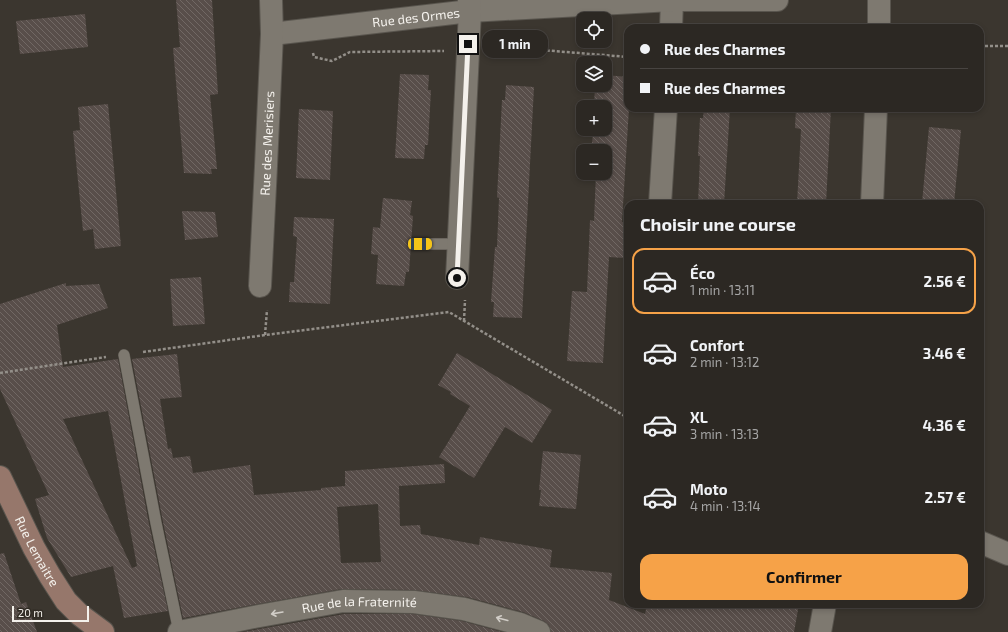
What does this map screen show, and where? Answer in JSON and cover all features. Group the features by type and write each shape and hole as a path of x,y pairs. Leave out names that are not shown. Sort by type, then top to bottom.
{"street":[{"name":"Rue des Merisiers","path":"260,286 272,34 272,0"},
{"name":"Rue des Ormes","path":"272,34 470,5 672,0 777,0"},
{"path":"671,24 672,0"},
{"path":"879,0 879,24"},
{"path":"457,278 470,5"},
{"path":"660,200 666,112"},
{"path":"872,200 876,112"},
{"name":"Rue Lemaitre","path":"0,477 34,548 66,601 80,616 103,632"},
{"path":"984,544 1008,554"},
{"name":"Rue de la Fraternité","path":"179,632 343,601 414,602 464,609 520,624 539,632"},
{"path":"820,632 824,608"}],"lane":[{"path":"420,244 458,244"},
{"path":"124,355 156,524 179,632"}],"path":[{"path":"984,46 1008,46"},
{"path":"0,373 265,335 449,312 624,416"}],"building":[{"path":"176,0 212,0 218,94 210,95 217,169 211,169 212,174 184,173 173,48 180,47"},
{"path":"85,14 88,47 20,54 16,21"},
{"path":"400,74 429,75 428,90 431,90 428,145 425,145 424,159 395,158"},
{"path":"612,76 624,77 624,112 629,112 622,222 624,222 624,258 609,257 603,363 567,361 572,291 587,292 590,220 594,221 596,180 612,180 612,144 592,144 593,136 612,136 612,100 594,100 595,92 612,92"},
{"path":"506,85 534,87 522,318 493,317 494,302 491,302 495,247 497,247 499,198 497,197 502,100 505,100"},
{"path":"108,104 121,246 95,249 93,229 83,231 73,131 80,130 78,107"},
{"path":"299,109 333,111 330,180 296,178"},
{"path":"704,112 730,112 724,200 698,200 700,118 703,118"},
{"path":"796,112 831,112 826,200 797,200 801,129 795,128"},
{"path":"929,127 961,130 954,200 922,200"},
{"path":"383,198 412,201 410,215 413,216 409,272 406,272 404,286 376,284 378,255 371,254 373,227 380,228"},
{"path":"182,211 215,212 218,237 185,240"},
{"path":"294,217 334,219 330,304 289,302 290,282 294,282 297,237 293,236"},
{"path":"201,277 205,324 173,326 170,279"},
{"path":"66,283 66,286 99,284 108,308 57,325 63,367 118,359 149,524 168,611 124,618 113,566 71,577 47,538 35,499 49,495 0,389 0,304","holes":["108,411 137,566 132,568 63,419"]},
{"path":"457,353 552,410 532,443 505,427 474,478 439,457 470,406 450,394 451,392 438,385"},
{"path":"177,354 182,397 160,399 168,449 171,448 173,458 190,456 193,473 250,465 254,495 321,490 321,488 345,486 345,471 444,464 445,483 399,486 400,526 420,525 421,534 479,545 480,537 552,550 550,567 612,573 609,600 624,606 624,608 630,608 645,614 646,608 798,608 794,632 551,632 549,625 544,621 523,612 467,597 414,590 341,589 183,618 132,359","holes":["378,504 381,562 341,563 337,507"]},
{"path":"543,451 581,455 576,509 539,506"},
{"path":"4,553 21,604 26,602 37,632 0,632 0,554"},
{"path":"344,614 413,614 462,621 502,632 243,632"}],"route":[{"path":"457,278 468,44"}]}
